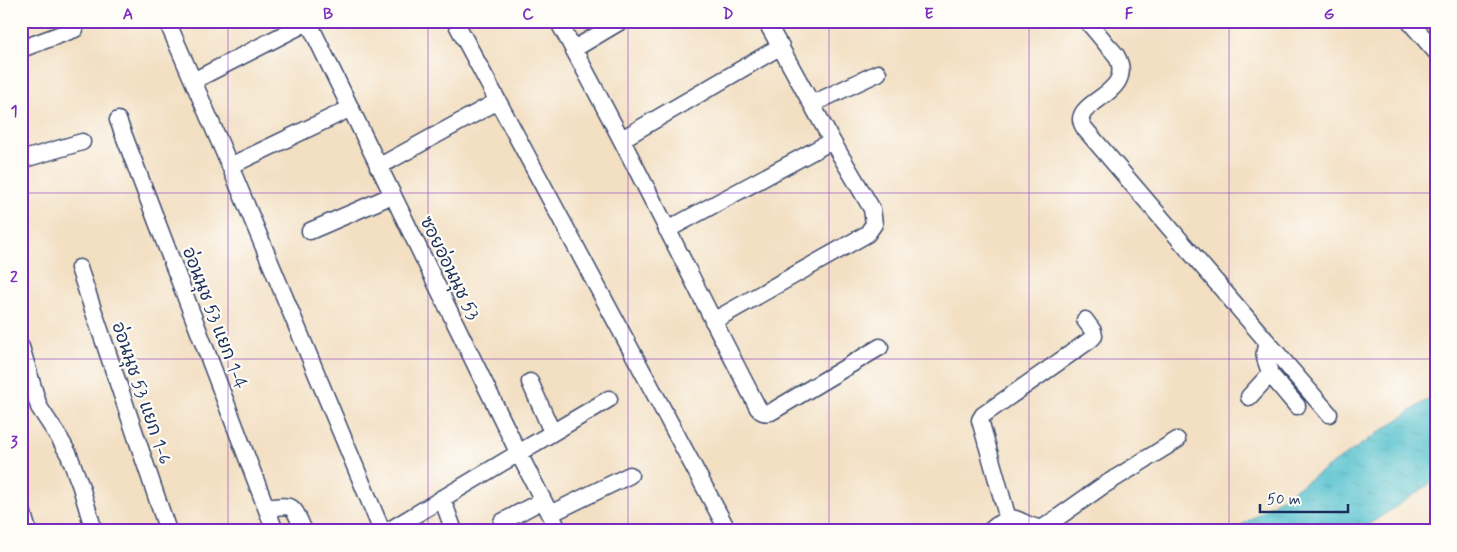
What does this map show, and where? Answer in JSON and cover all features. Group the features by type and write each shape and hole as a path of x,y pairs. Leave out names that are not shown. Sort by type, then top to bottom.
{"street":[{"path":"168,21 382,531"},
{"path":"455,21 728,531"},
{"path":"558,21 622,140 761,412 771,412 880,347"},
{"path":"574,49 622,21"},
{"path":"713,321 867,234 874,224 872,209 766,21"},
{"path":"1087,21 1117,57 1121,68 1120,76 1114,87 1085,111 1081,117 1085,130 1329,414"},
{"path":"1409,21 1436,52"},
{"path":"192,81 308,22"},
{"name":"ซอยอ่อนนุช 53","path":"308,22 518,452 559,531"},
{"path":"21,48 75,30"},
{"path":"622,140 781,46"},
{"path":"812,104 878,73"},
{"path":"378,167 498,101"},
{"path":"230,166 349,108"},
{"name":"อ่อนนุช 53 แยก 1-4","path":"118,120 275,531"},
{"path":"667,230 832,141"},
{"path":"21,160 82,142"},
{"path":"310,231 393,195"},
{"name":"อ่อนนุช 53 แยก 1-6","path":"79,268 168,531"},
{"path":"1008,519 980,420 983,415 1090,340 1094,336 1093,331 1085,320"},
{"path":"1268,343 1265,348 1264,358 1270,374 1298,406"},
{"path":"21,346 39,407 69,455 94,531"},
{"path":"1249,397 1270,374"},
{"path":"530,382 552,432"},
{"path":"388,531 609,399"},
{"path":"990,531 1008,519 1013,518 1031,527 1043,528 1101,487 1177,440"},
{"path":"501,531 502,522 510,517 547,507 630,476"},
{"path":"442,498 454,531"},
{"path":"267,508 291,506 304,531"},
{"path":"21,507 28,531"}],"water":[{"path":"1436,394 1436,480 1359,531 1233,531"}]}
